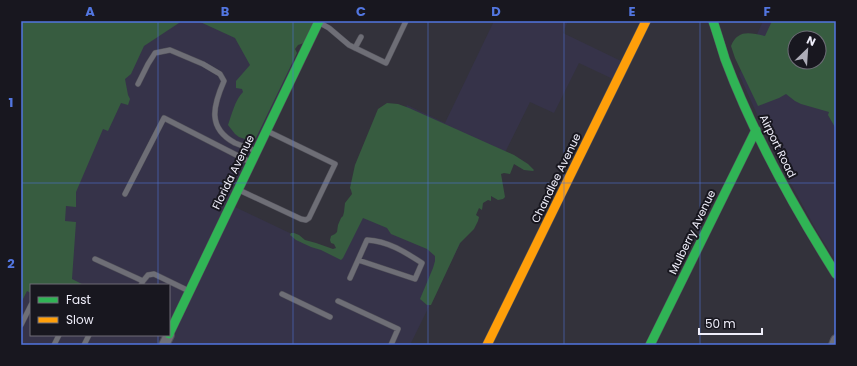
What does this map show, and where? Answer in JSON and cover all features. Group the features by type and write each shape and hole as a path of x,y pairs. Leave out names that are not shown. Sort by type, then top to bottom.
{"street":[{"name":"Chandlee Avenue","path":"487,345 646,21"},
{"name":"Airport Road","path":"713,21 726,59 756,130 792,200 812,236 836,274"},
{"name":"Florida Avenue","path":"172,322 190,291 319,22"},
{"name":"Mulberry Avenue","path":"650,345 756,130"},
{"name":"Florida Avenue","path":"164,345 168,336"},
{"path":"834,345 836,340"}],"lane":[{"path":"319,22 329,28 346,43 386,63 406,21"},
{"path":"355,48 360,37"},
{"path":"138,84 155,53 170,50 203,64 220,74 224,81 215,106 215,122 221,133 235,143 257,151"},
{"path":"125,194 164,118 251,162"},
{"path":"238,190 306,220 309,218 335,164 266,131"},
{"path":"350,278 358,260 367,240 376,240 390,244 422,263 415,279 358,260"},
{"path":"95,259 142,283 148,275 154,274 190,291"},
{"path":"282,294 330,317"},
{"path":"338,301 398,329 391,345"},
{"path":"21,325 30,307"},
{"path":"54,345 58,336"},
{"path":"84,345 88,336"}],"shaded area":[{"path":"148,21 220,21 297,57 170,321 170,284 30,284 30,336 162,336 158,345 21,345 21,289"},
{"path":"494,21 568,21 563,33 621,61 613,79 579,63 554,113 530,102 410,345 169,345 235,207 336,255 407,105 445,123"},
{"path":"763,21 836,21 836,261 818,233 791,184 764,130 739,74"}],"green space":[{"path":"21,21 182,21 144,46 131,74 125,79 130,99 128,105 121,103 108,131 103,129 76,192 76,207 66,206 65,221 76,222 72,279 82,284 30,284 30,292 27,291 21,303"},
{"path":"198,21 314,21 304,43 298,45 295,49 297,53 254,142 239,137 228,125 236,103 243,92 242,89 236,88 236,81 250,65 235,38"},
{"path":"772,21 836,21 836,129 828,115 829,112 801,104 786,94 758,106 735,58 731,46 737,37 749,33 765,36"},
{"path":"387,103 398,104 409,108 514,155 534,170 524,170 514,164 510,174 501,174 505,197 498,200 491,196 491,201 488,200 483,203 482,210 479,208 476,215 479,217 478,221 474,229 460,243 431,305 427,305 420,299 433,268 435,256 427,249 391,234 387,228 363,218 341,260 296,240 290,235 291,233 294,233 305,240 333,249 336,248 330,240 331,236 337,232 338,225 343,216 345,203 352,194 350,188 355,165 378,109"}],"traffic: fast":[{"path":"170,332 319,21"},
{"path":"713,21 736,87 761,142 789,196 836,274"},
{"path":"650,345 756,130"}],"traffic: slow":[{"path":"487,345 646,21"}]}
